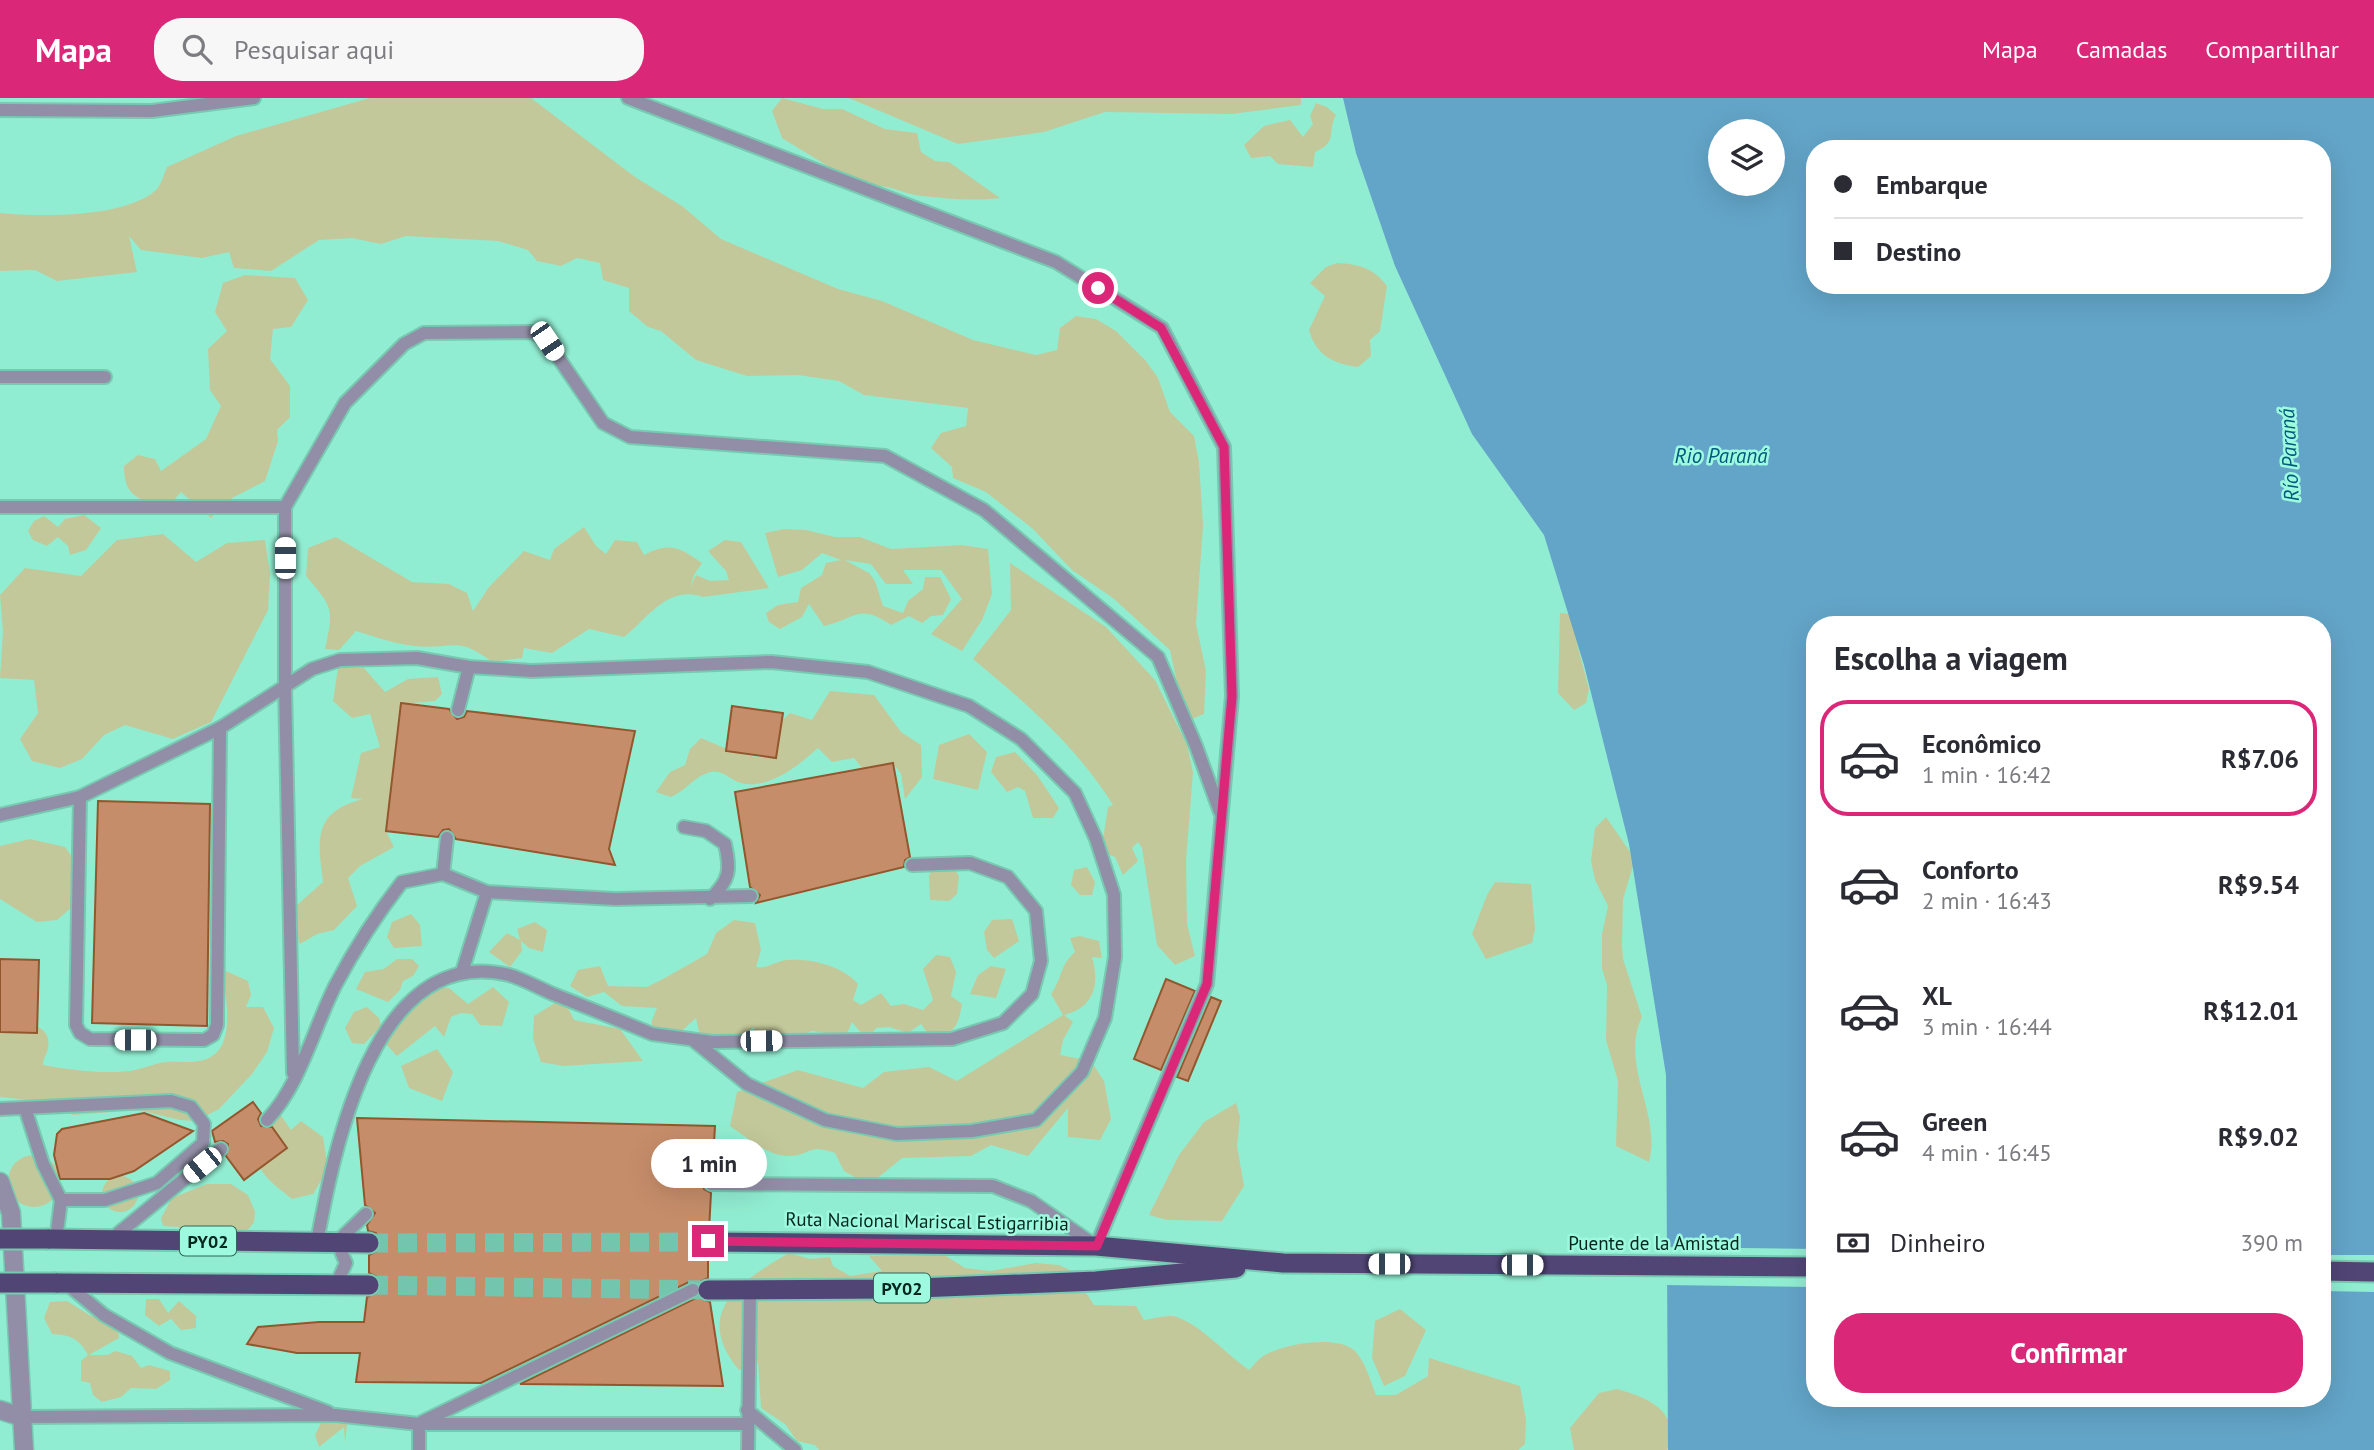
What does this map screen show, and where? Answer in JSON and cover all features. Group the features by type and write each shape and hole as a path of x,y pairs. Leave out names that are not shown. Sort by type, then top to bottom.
{"highway":[{"name":"PY02","path":"0,1238 369,1243"},
{"name":"Ruta Nacional Mariscal Estigarribia","path":"708,1241 1097,1246 1283,1263"},
{"name":"PY02","path":"701,1290 893,1289 1096,1281 1283,1263"},
{"name":"Puente de la Amistad","path":"1283,1263 1806,1267"},
{"path":"2331,1271 2374,1272"},
{"name":"PY02","path":"0,1283 369,1286"}],"street":[{"path":"0,1182 11,1213 24,1450"},
{"path":"0,1409 22,1417"}],"lane":[{"path":"0,110 152,111 254,98"},
{"path":"628,98 1056,262 1161,328 1224,447 1232,696 1207,984 1097,1246 1031,1201 993,1186 711,1184"},
{"path":"293,1077 285,686 285,506 345,404 404,344 424,333 533,332 547,341 603,423 630,437 886,456 984,510 1158,657 1196,746 1221,816"},
{"path":"0,377 105,377"},
{"path":"0,507 285,506"},
{"path":"0,815 80,797 220,728 312,668 340,660 417,658 469,667 532,671 771,662 868,672 969,706 1021,739 1075,793 1097,839 1114,895 1115,957 1105,1018 1082,1072 1036,1120 972,1131 897,1134 825,1120 747,1083 693,1040"},
{"path":"458,710 469,667"},
{"path":"80,797 76,1025 80,1033 90,1039 204,1040 213,1035 217,1025 220,728"},
{"path":"684,827 706,831 726,844 731,869 727,884 710,899"},
{"path":"443,874 446,838"},
{"path":"317,1242 340,1129 361,1074 397,1017 427,987 462,972 508,975 652,1034 693,1040 952,1039 1003,1023 1032,993 1041,961 1036,911 1008,877 971,863 912,865"},
{"path":"267,1120 284,1102 336,986 380,911 402,881 443,874 487,892 615,899 751,896"},
{"path":"462,972 487,892"},
{"path":"0,1109 171,1101 191,1107 204,1124 203,1143 157,1183 105,1200 61,1200"},
{"path":"24,1108 43,1164 61,1200 52,1240"},
{"path":"109,1241 221,1149"},
{"path":"336,1285 346,1263 338,1242 366,1214"},
{"path":"61,1283 104,1315 170,1353 335,1415"},
{"path":"748,1450 750,1288"},
{"path":"419,1423 701,1290"},
{"path":"22,1417 335,1415 419,1423 747,1417 795,1450"},
{"path":"419,1423 419,1450"}],"green space":[{"path":"370,98 531,98 635,177 682,206 721,239 838,289 882,301 973,340 1036,355 1057,350 1060,328 1076,316 1096,319 1116,331 1146,361 1158,378 1170,412 1194,436 1199,462 1203,526 1196,624 1206,671 1204,714 1192,719 1177,683 1170,650 1113,598 1072,570 1033,529 986,492 953,478 952,467 931,448 941,433 966,426 968,408 864,395 839,381 798,375 747,376 696,360 661,331 648,327 629,311 629,288 603,280 600,263 577,258 561,266 537,261 528,250 498,241 406,236 381,244 352,238 319,240 271,271 234,268 229,252 202,258 141,250 129,236 137,272 57,281 35,270 0,271 0,213 80,214 123,206 141,200 155,191 167,167 236,136"},
{"path":"782,98 823,109 842,109 885,129 917,133 921,152 935,161 949,162 1000,198 942,198 914,195 879,186 862,187 782,138 772,111"},
{"path":"849,98 1301,98 1301,105 1232,114 1105,112 1044,132 958,144"},
{"path":"1316,103 1327,107 1336,115 1330,140 1315,152 1313,167 1278,164 1270,156 1251,158 1244,145 1264,126 1290,120 1303,137 1313,124 1310,116"},
{"path":"1337,263 1365,268 1377,275 1387,286 1380,331 1370,340 1371,356 1358,367 1327,357 1316,346 1309,330 1325,296 1310,283 1326,267"},
{"path":"245,275 295,278 308,300 291,327 273,329 270,359 290,386 290,417 277,430 278,441 265,481 232,498 211,518 181,492 166,509 135,496 130,491 124,466 138,455 155,459 161,471 206,439 221,406 210,390 208,349 227,331 215,312 223,283"},
{"path":"84,515 101,528 86,550 70,555 68,546 58,537 47,546 33,540 28,531 34,521 44,516 58,527 65,519"},
{"path":"584,527 596,546 606,554 615,540 637,542 644,555 668,548 687,553 702,563 694,575 690,588 696,575 710,581 729,580 726,571 708,551 725,540 741,542 769,588 703,597 679,595 659,605 624,637 589,629 552,653 524,648 522,658 492,662 462,646 408,645 356,631 339,650 325,649 330,625 329,609 322,595 306,576 308,548 336,537 412,582 449,584 467,593 473,611 489,587 524,551 550,560 554,549"},
{"path":"784,529 806,530 835,537 860,537 891,549 962,545 988,549 992,594 982,620 962,651 931,634 962,599 941,570 903,570 913,584 886,584 871,564 845,560 869,573 875,581 883,606 903,613 908,601 923,589 925,577 940,577 951,599 943,615 931,616 922,623 909,616 891,625 880,618 864,614 824,626 809,604 802,617 780,629 769,622 766,613 778,605 798,602 801,588 822,575 826,563 841,560 822,553 802,570 778,577 765,533"},
{"path":"163,534 196,562 227,543 265,540 270,574 268,610 211,722 173,739 125,725 104,735 82,759 60,768 32,761 20,739 38,713 34,680 0,678 3,632 0,595 25,568 81,576 117,540"},
{"path":"1010,563 1106,627 1155,680 1187,745 1193,772 1186,861 1187,924 1195,956 1175,965 1157,945 1142,848 1138,842 1132,848 1138,861 1123,875 1115,857 1101,852 1108,807 1113,805 1067,745 1031,709 973,659 1011,610"},
{"path":"1560,613 1576,614 1577,644 1589,689 1586,703 1574,710 1558,693"},
{"path":"338,668 364,668 385,692 408,679 438,677 442,694 435,701 401,704 386,831 394,847 360,866 348,878 357,906 334,930 317,934 300,944 288,913 323,882 320,852 322,828 335,811 363,799 351,798 361,753 380,747 370,714 352,718 333,701"},
{"path":"830,691 874,695 901,732 921,745 922,777 905,799 901,774 893,763 862,768 854,758 832,762 818,748 783,775 762,783 741,783 720,772 711,772 671,797 656,792 670,772 685,765 690,749 701,738 745,755 776,758 774,728 790,713 812,720"},
{"path":"969,734 987,752 978,790 933,779 939,745"},
{"path":"1015,752 1037,775 1059,808 1053,818 1033,818 1025,791 1018,787 1007,792 991,772 996,757"},
{"path":"1606,817 1630,852 1633,866 1623,899 1622,945 1623,959 1642,1017 1636,1035 1635,1053 1650,1126 1649,1162 1616,1146 1618,1081 1606,1040 1607,985 1602,969 1602,934 1608,906 1595,880 1591,861 1595,828"},
{"path":"30,839 65,847 75,861 73,906 57,920 37,922 0,899 0,846"},
{"path":"934,864 950,864 959,876 957,894 949,901 930,900 929,876"},
{"path":"1087,867 1095,882 1092,895 1080,895 1071,885 1074,870"},
{"path":"1495,882 1531,884 1535,929 1532,943 1486,959 1472,934"},
{"path":"411,914 420,925 422,946 394,948 387,937 392,922"},
{"path":"1012,919 1019,941 994,958 987,950 984,932 992,920"},
{"path":"734,920 755,923 761,950 756,967 787,960 826,964 844,972 858,984 853,1000 861,1005 881,993 891,1006 904,1004 923,1010 933,1000 923,969 936,955 950,957 956,972 951,996 962,1004 957,1023 951,1031 932,1040 921,1024 908,1033 889,1027 876,1028 867,1040 852,1022 846,1036 812,1031 785,1041 754,1031 754,1027 742,1036 712,1042 699,1032 696,1018 676,1036 652,1034 652,1020 657,1008 622,1006 604,992 587,997 570,986 578,970 600,966 608,986 647,987 707,954 716,933"},
{"path":"535,922 547,930 543,952 529,948 521,941 522,951 510,967 489,952 507,933 520,940 517,929"},
{"path":"1080,936 1099,941 1102,958 1092,957 1095,985 1088,1001 1074,1012 1064,1015 1073,1022 1063,1040 1060,1055 1091,1061 1104,1081 1111,1119 1100,1140 1068,1137 1068,1108 1028,1156 991,1145 971,1156 902,1158 869,1185 844,1171 835,1153 819,1149 788,1156 772,1153 730,1126 737,1092 798,1070 863,1088 884,1072 929,1067 957,1081 1063,1015 1051,994 1066,962 1075,952 1070,938"},
{"path":"397,959 412,959 419,966 413,976 403,981 400,990 388,1002 356,989 365,972 384,969"},
{"path":"991,966 1006,969 996,998 970,994 978,975"},
{"path":"226,971 248,981 251,995 246,1007 263,1007 274,1028 267,1052 252,1074 219,1109 196,1121 138,1110 73,1115 46,1102 0,1097 0,1021 25,1023 40,1028 48,1039 43,1065 53,1067 114,1072 162,1063 194,1062 213,1056 222,1044 227,1026 227,1005 222,978"},
{"path":"427,987 449,988 468,1004 493,987 509,1002 502,1026 480,1025 472,1014 461,1013 451,1017 444,1037 435,1026 397,1056 382,1040"},
{"path":"563,998 574,1020 620,1029 643,1061 563,1066 541,1062 533,1039 534,1016"},
{"path":"367,1007 379,1018 381,1026 364,1044 352,1043 345,1028 354,1012"},
{"path":"437,1049 453,1072 442,1101 409,1088 401,1066"},
{"path":"1236,1103 1240,1117 1237,1146 1244,1186 1222,1221 1167,1220 1149,1215 1179,1155 1204,1122"},
{"path":"273,1104 291,1130 301,1121 323,1137 328,1169 313,1194 292,1199 270,1181 259,1166 256,1120"},
{"path":"34,1155 44,1157 52,1163 58,1171 58,1191 52,1199 44,1205 34,1207 24,1205 16,1199 10,1191 8,1181 10,1171 16,1163 24,1157"},
{"path":"120,1176 133,1181 138,1194 133,1207 120,1212 107,1207 102,1194 107,1181"},
{"path":"207,1184 231,1184 248,1195 255,1212 254,1222 244,1235 184,1242 179,1227 163,1226 161,1218 172,1198"},
{"path":"789,1253 810,1259 830,1257 833,1266 850,1276 882,1271 869,1256 946,1256 965,1268 990,1271 1036,1263 1059,1265 1072,1271 1094,1305 1136,1306 1144,1320 1177,1317 1205,1334 1249,1370 1263,1356 1284,1347 1310,1342 1347,1346 1355,1351 1362,1361 1376,1395 1396,1395 1428,1376 1429,1358 1520,1386 1526,1420 1525,1444 1518,1450 819,1450 815,1445 797,1441 785,1424 761,1408 758,1362 739,1370 725,1349 720,1331 721,1315 728,1300 739,1287"},
{"path":"146,1299 159,1299 168,1313 179,1301 196,1316 196,1328 181,1330 171,1319 159,1326 145,1315"},
{"path":"67,1301 91,1316 117,1322 119,1338 89,1355 107,1355 116,1351 132,1356 141,1368 149,1365 170,1371 170,1380 156,1389 131,1388 121,1397 102,1402 93,1395 90,1383 81,1381 81,1361 88,1355 85,1349 73,1338 52,1334 44,1318 50,1302"},
{"path":"1400,1309 1426,1330 1405,1376 1384,1386 1372,1358 1375,1321"},
{"path":"1617,1389 1650,1402 1666,1415 1670,1436 1667,1450 1574,1450 1570,1428 1599,1393"},
{"path":"321,1423 347,1424 345,1443 344,1427 319,1447 315,1435"}],"water":[{"name":"Rio Paraná","path":"1343,98 2374,98 2374,1450 1668,1450 1666,1075 1629,844 1584,665 1544,535 1472,434 1395,266 1356,153"}],"pier":[{"path":"1663,1247 1806,1249 1806,1287 1664,1285"},
{"path":"2331,1255 2374,1255 2374,1292 2331,1291"}],"building":[{"path":"401,703 449,709 457,719 464,717 467,711 635,731 609,849 615,865 456,839 449,829 443,830 438,837 386,831"},
{"path":"732,706 783,713 776,758 726,751"},
{"path":"893,763 910,857 905,860 904,867 756,903 760,895 750,887 735,792"},
{"path":"98,801 210,804 207,1026 92,1023"},
{"path":"0,959 39,960 37,1033 0,1032"},
{"path":"1166,979 1195,991 1161,1070 1134,1059"},
{"path":"1211,997 1221,1001 1188,1081 1177,1077"},
{"path":"253,1102 261,1113 258,1119 261,1126 272,1127 287,1148 244,1180 226,1156 228,1144 223,1141 215,1142 212,1131"},
{"path":"144,1113 193,1131 134,1171 110,1179 60,1179 54,1155 57,1134 62,1129"},
{"path":"357,1118 715,1126 712,1175 706,1177 702,1183 704,1189 711,1193 709,1230 701,1232 696,1241 698,1249 708,1254 708,1278 698,1283 689,1282 481,1383 356,1382 360,1353 297,1353 247,1344 258,1327 319,1322 364,1322 367,1297 380,1291 379,1278 369,1273 369,1255 379,1250 381,1242 376,1233 368,1231 367,1225 375,1213 365,1205"},
{"path":"698,1297 710,1302 723,1386 520,1384"}],"tunnel":[{"path":"369,1243 708,1242"},
{"path":"369,1285 704,1290"}],"route":[{"path":"708,1241 1097,1246 1207,984 1232,696 1224,447 1161,328 1098,288"}],"water label":[{"name":"Río Paraná","path":"2289,455"}]}
